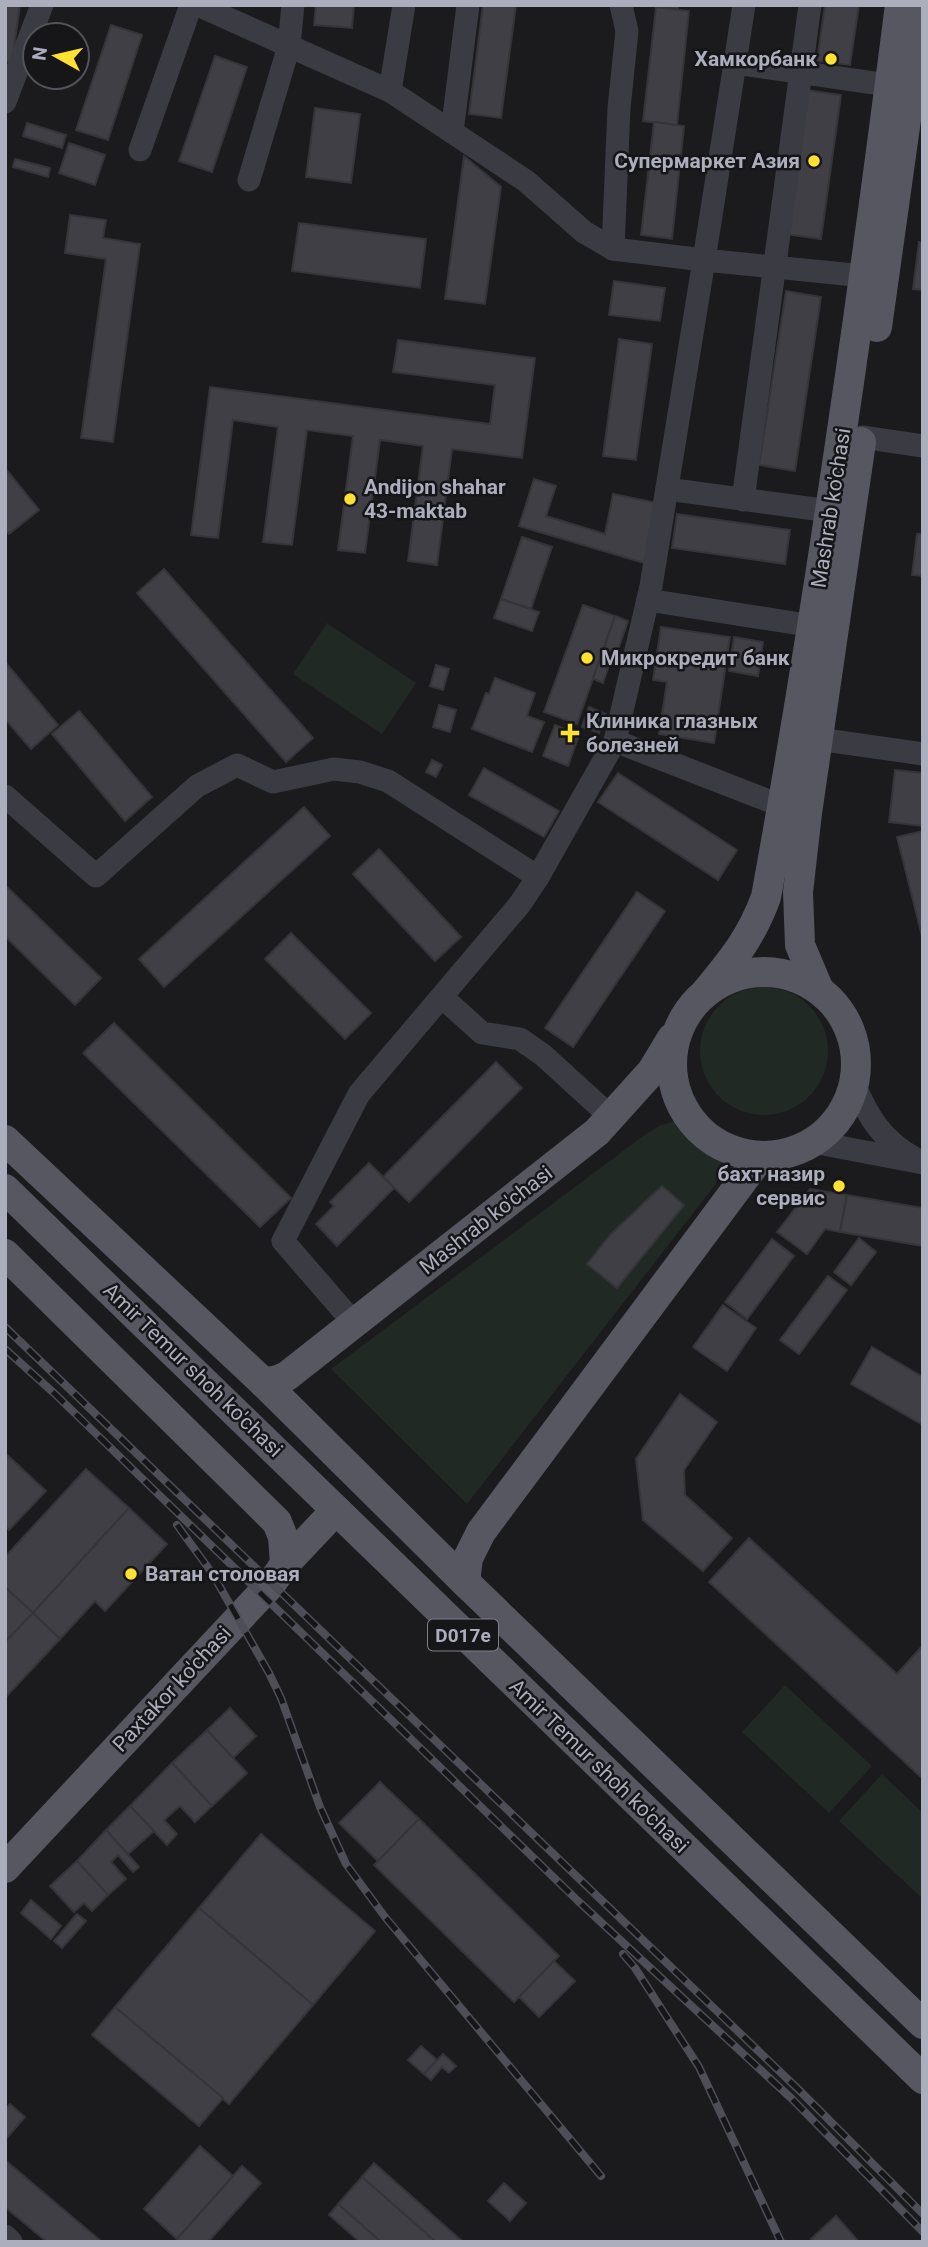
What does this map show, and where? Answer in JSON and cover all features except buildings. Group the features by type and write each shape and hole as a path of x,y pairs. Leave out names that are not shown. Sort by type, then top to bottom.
{"main road":[{"name":"Mashrab ko'chasi","path":"264,1383 287,1376 558,1164 612,1118 652,1071 691,1007 744,946 757,921 766,897 813,626 864,276 888,85 916,14"},
{"name":"Mashrab ko'chasi","path":"818,990 800,945 798,892 862,437 916,14"},
{"name":"Mashrab ko'chasi","path":"680,1026 672,1055 674,1085 685,1113 705,1136 731,1151 761,1156 788,1153 813,1142 832,1126 845,1107 853,1084 855,1058 850,1032 837,1009 818,990 792,976 762,972 732,977 706,992"},
{"name":"Amir Temur shoh ko'chasi","path":"5,1140 264,1383 465,1582 923,2024"},
{"path":"465,1582 468,1558 481,1532 761,1156"},
{"name":"Amir Temur shoh ko'chasi","path":"5,1188 923,2079"},
{"path":"5,1254 277,1522 283,1537 285,1564"},
{"path":"5,1274 256,1522 285,1564"},
{"name":"Paxtakor ko'chasi","path":"5,1868 271,1584 285,1564 336,1510"}],"street":[{"path":"5,102 42,5"},
{"path":"139,150 191,5"},
{"path":"198,5 390,91 526,181 584,232 613,249 864,276"},
{"path":"250,180 289,46 293,5"},
{"path":"390,91 404,5"},
{"path":"452,132 468,5"},
{"path":"613,249 619,107 627,31 621,5"},
{"path":"354,1323 283,1241 359,1094 520,904 615,741 648,600 744,5"},
{"path":"743,500 810,5"},
{"path":"735,64 888,85"},
{"path":"862,437 923,446"},
{"path":"667,489 830,512"},
{"path":"648,600 813,626"},
{"path":"818,739 923,754"},
{"path":"615,741 782,806"},
{"path":"5,796 96,876 197,786 237,765 273,782 334,769 360,772 388,781 538,877"},
{"path":"442,997 482,1033 520,1039 543,1055 612,1118"},
{"path":"853,1084 865,1112 879,1130 895,1148 923,1163"},
{"path":"813,1142 923,1163"},
{"path":"5,2236 11,2242"}],"shaded area":[{"path":"327,623 416,683 382,734 293,674"},
{"path":"764,987 789,991 810,1005 824,1026 828,1051 824,1076 810,1097 789,1111 764,1115 739,1111 718,1097 704,1076 700,1051 704,1026 718,1005 739,991"},
{"path":"674,1121 692,1125 714,1142 721,1159 721,1169 715,1185 467,1504 331,1369 646,1134"},
{"path":"785,1685 872,1766 829,1813 742,1732"},
{"path":"882,1774 923,1813 923,1899 839,1821"}],"railway":[{"path":"5,1327 799,2090 923,2214"},
{"path":"5,1349 55,1394 577,1900 792,2099 923,2232"},
{"path":"177,1525 212,1573 269,1673 281,1698 320,1807 346,1864 385,1917 601,2176"},
{"path":"623,1954 635,1968 699,2067 781,2242"}],"place":[{"name":"Хамкорбанк","path":"831,59"},
{"name":"Супермаркет Азия","path":"814,161"},
{"name":"Andijon shahar 43-maktab","path":"350,499"},
{"name":"Микрокредит банк","path":"587,658"},
{"name":"Клиника глазных болезней","path":"570,733"},
{"name":"бахт назир сервис","path":"839,1186"},
{"name":"Ватан столовая","path":"131,1574"}]}
